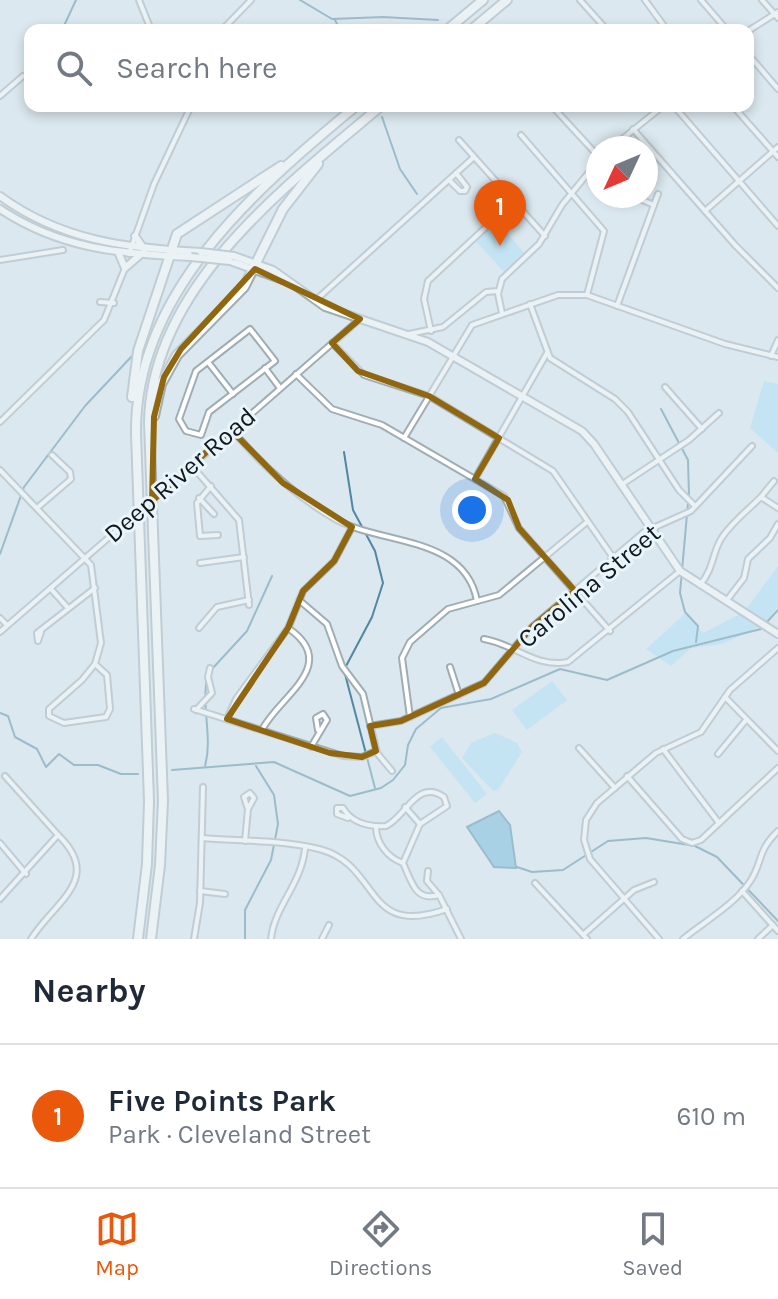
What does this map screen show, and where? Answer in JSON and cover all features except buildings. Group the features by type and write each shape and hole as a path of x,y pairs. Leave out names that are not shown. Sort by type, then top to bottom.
{"highway":[{"path":"454,24 483,0"},
{"path":"478,24 507,0"},
{"path":"136,434 141,370 166,311 233,221 313,142 349,112"},
{"path":"151,939 160,876 163,801 151,473 152,383 160,354 177,318 254,218 374,112"},
{"path":"138,939 147,864 149,801 136,434 132,398 135,364 169,253 181,230 313,142"},
{"path":"151,473 155,408 168,370 187,342 241,291 287,202 335,144"}],"main road":[{"path":"1,199 68,234 130,251 232,258 256,266 314,302 409,334 453,355 588,436 680,571 778,634"},
{"path":"0,209 55,238 119,254 130,251"},
{"path":"135,236 142,252"},
{"path":"119,254 125,268 142,252"}],"street":[{"path":"139,0 149,24"},
{"path":"228,24 251,0"},
{"path":"580,0 602,24"},
{"path":"645,0 663,24"},
{"path":"701,0 722,24"},
{"path":"754,28 777,15 762,0"},
{"path":"754,61 778,89"},
{"path":"0,96 23,76"},
{"path":"130,251 154,184 188,112"},
{"path":"557,112 586,145"},
{"path":"625,136 655,112"},
{"path":"679,112 778,226"},
{"path":"739,112 776,150 778,157"},
{"path":"633,129 778,288"},
{"path":"521,135 605,233 587,295"},
{"path":"459,140 545,236"},
{"path":"705,211 776,150"},
{"path":"314,302 474,157"},
{"path":"449,180 460,191 465,191 467,187 456,173"},
{"path":"502,313 498,291 505,276 545,236 586,175"},
{"path":"432,332 427,325 424,295 428,281 514,201"},
{"path":"617,306 653,208"},
{"path":"0,260 63,250"},
{"path":"0,422 101,323 114,303 125,268"},
{"path":"409,334 432,332 452,322 486,292 498,291"},
{"path":"404,438 472,325 570,292 778,357"},
{"path":"100,302 114,303"},
{"path":"530,304 547,353 557,364 623,406 679,490 695,506"},
{"name":"Deep River Road","path":"0,632 360,319"},
{"path":"422,331 427,325"},
{"path":"250,329 275,361 209,412 201,435 182,428 179,419 196,371 208,362 250,329"},
{"path":"428,342 432,332"},
{"path":"771,356 778,340"},
{"path":"332,343 364,375 429,396 556,474 614,559"},
{"path":"475,479 547,353"},
{"path":"208,362 233,394"},
{"path":"265,368 280,388"},
{"path":"296,374 332,409 382,425 508,500 519,528 610,631"},
{"path":"665,387 702,429"},
{"path":"621,485 660,460 719,413"},
{"path":"232,430 283,483 352,527 444,554 471,580 477,601"},
{"name":"Carolina Street","path":"370,726 410,717 484,683 532,627 649,529 684,516 752,446"},
{"path":"37,508 71,479 70,472 52,455"},
{"path":"192,466 238,517 249,602 217,607 199,628"},
{"path":"0,470 86,558 93,569 101,643 95,664 49,709 49,716 64,723 106,717 110,709 107,675 95,664"},
{"path":"700,585 715,563 721,538 774,481"},
{"path":"211,486 199,498 200,536 218,535"},
{"path":"761,497 778,508"},
{"path":"199,498 214,514"},
{"path":"410,717 402,658 405,647 448,609 499,595 587,522"},
{"path":"726,601 744,578 748,559 770,538 778,524"},
{"path":"227,719 236,699 288,628 308,584 339,553 352,527"},
{"path":"200,563 244,557"},
{"path":"484,639 514,649 528,659 568,662 610,631 680,571"},
{"path":"41,632 95,588"},
{"path":"51,589 68,608"},
{"path":"299,600 327,624 342,666 363,694 376,751 392,771"},
{"path":"0,618 7,625"},
{"path":"262,730 269,716 300,686 307,671 304,645 288,628"},
{"path":"659,939 590,859 584,840 589,814 627,776 663,749 701,732 725,697 778,648"},
{"path":"450,667 459,695"},
{"path":"210,668 208,677 212,693 195,710 353,758 376,751"},
{"path":"725,697 778,751"},
{"path":"718,754 746,720"},
{"path":"311,747 318,730"},
{"path":"579,748 615,788"},
{"path":"663,749 719,823"},
{"path":"627,776 685,841 699,841 778,768"},
{"path":"5,776 74,856 76,880 67,896 31,939"},
{"path":"194,939 200,891 203,787"},
{"path":"348,818 376,826 392,823 405,807 423,793 437,793 444,797 447,806 444,811 420,824 403,863"},
{"path":"405,807 420,824"},
{"path":"245,841 248,809"},
{"path":"376,826 381,845 403,863 418,894 425,898 439,895"},
{"path":"683,939 742,891 754,874 761,851 778,831"},
{"path":"0,899 26,874 58,835"},
{"path":"202,838 319,849 342,862 361,880 383,911 395,920 419,922 447,909"},
{"path":"0,843 26,874"},
{"path":"271,939 274,924 298,880 305,848"},
{"path":"428,871 427,881 439,895 461,939"},
{"path":"535,883 585,937 645,883 654,882"},
{"path":"200,891 225,894"},
{"path":"742,891 778,931"},
{"path":"322,939 329,925"},
{"path":"758,939 773,925"}],"highlighted area":[{"path":"255,269 360,319 332,343 358,371 429,396 499,438 475,479 508,500 519,528 575,591 532,627 484,683 401,721 370,726 376,751 362,757 330,753 227,719 288,628 303,591 334,561 352,527 283,483 231,430 152,501 154,417 164,377 181,349"}],"shaded area":[{"path":"495,219 526,255 505,273 473,238"},
{"path":"764,381 778,384 778,453 750,428"},
{"path":"778,566 778,607 764,625 722,644 691,648 671,666 646,649 686,613 703,633 744,612"},
{"path":"552,681 567,700 527,730 512,710"},
{"path":"495,733 517,743 522,752 498,790 493,791 462,758 471,743"},
{"path":"442,737 487,794 475,803 430,747"},
{"path":"499,811 510,825 516,868 494,867 467,827"}],"waterway":[{"path":"65,24 76,0"},
{"path":"300,0 332,19 383,17 438,20"},
{"path":"335,20 337,24"},
{"path":"382,117 400,169 417,194"},
{"path":"0,554 24,487 85,406 132,356"},
{"path":"661,409 688,460 689,496"},
{"path":"344,452 353,510 375,551 383,583 372,617 345,668"},
{"path":"688,503 680,593 685,612 698,626 696,642"},
{"path":"212,669 247,631 272,576"},
{"path":"766,623 778,610"},
{"path":"172,770 274,762 350,796 381,788 393,780 405,765 408,745 416,729 441,708 491,699 560,669 607,680 673,651 761,629"},
{"path":"345,674 375,788"},
{"path":"205,766 208,744 207,678"},
{"path":"0,713 8,716 15,737 37,749 46,767 59,754 74,765 98,765 121,774 138,774"},
{"path":"245,939 245,910 271,860 278,824 274,795 256,766"},
{"path":"517,867 532,872 563,870 608,841 646,838 695,846 717,857 778,921"}],"place":[{"name":"Five Points Park","path":"500,246"}]}
